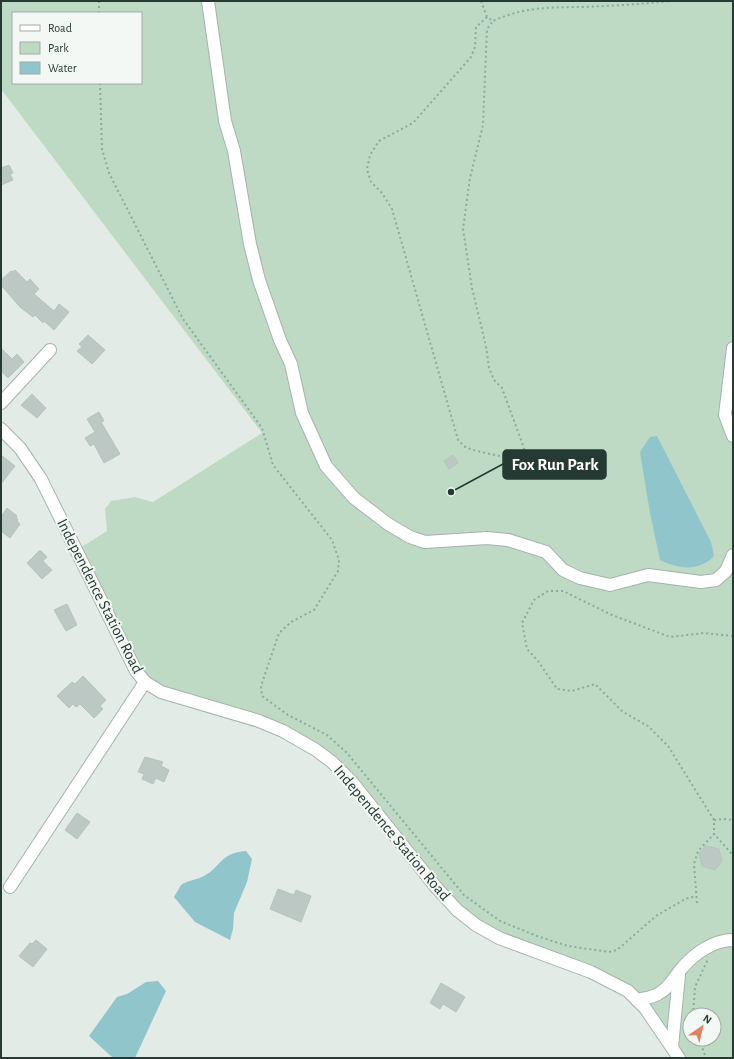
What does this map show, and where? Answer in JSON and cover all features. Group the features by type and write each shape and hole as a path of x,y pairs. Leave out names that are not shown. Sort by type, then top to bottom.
{"street":[{"path":"208,1 225,121 234,151 250,244 260,280 280,340 291,364 302,413 326,466 354,498 388,524 418,540 425,542 487,538 508,540 546,552 563,570 580,578 610,585 648,575 701,582 716,580 726,571 733,555"},
{"path":"733,348 725,415 733,436"},
{"path":"1,403 50,350"},
{"name":"Independence Station Road","path":"1,429 20,448 41,479 136,671 145,682 161,692 259,721 283,731 316,750 332,762 352,782 435,886 458,910 476,925 499,938 612,982 628,991 645,1008 679,1058"},
{"path":"10,888 145,682"},
{"path":"637,1000 657,995 670,985 679,973 704,948 724,940 733,940"},
{"path":"672,1047 679,973"}],"path":[{"path":"99,1 99,12"},
{"path":"481,1 487,17 493,21"},
{"path":"487,17 476,27 475,47 471,57 413,123 379,141 370,155 367,169 371,182 382,193 392,209 458,440 468,448 485,453 507,456 517,460 523,459 525,451 502,388 494,380 488,368 486,346 472,288 463,229 470,178 484,125 487,29 493,21 510,13 533,8 604,6 672,1"},
{"path":"100,84 102,149 113,180 183,319 262,428 273,466 332,540 339,560 338,571 314,610 291,622 279,633 261,686 262,696 288,715 327,735 347,753 464,895 500,921 537,936 568,946 609,952 617,950 656,916 685,899 696,896"},
{"path":"733,636 704,633 670,637 612,615 563,591 548,591 534,600 522,623 527,649 538,661 557,689 572,691 595,684 623,712 648,726 668,746 714,820 714,834 733,855"},
{"path":"714,820 733,820"},
{"path":"697,903 694,864 698,851 714,834"},
{"path":"694,1007 695,987 709,957 712,945"},
{"path":"702,1047 706,1058"}],"green space":[{"path":"1,1 733,1 733,1058 679,1058 628,991 476,925 316,750 145,682 77,550 107,531 105,509 111,501 135,497 153,502 262,433 1,89"}],"water":[{"path":"657,436 711,542 714,556 702,565 695,567 681,567 660,560 650,513 640,452 650,437"},
{"path":"246,851 252,859 247,882 234,913 233,929 230,940 195,922 174,897 181,885 204,876 231,854"},
{"path":"158,981 166,991 135,1058 113,1058 89,1036 117,997 127,994 146,982"}],"building":[{"path":"9,165 13,173 10,174 13,180 1,185 1,168"},
{"path":"15,270 27,282 30,279 39,289 34,294 54,311 59,304 69,312 54,330 44,321 43,323 35,315 33,317 20,307 1,285 1,280 11,271 12,272"},
{"path":"88,335 105,350 92,364 77,351 82,347 79,344"},
{"path":"1,348 12,359 17,354 24,362 8,378 1,371"},
{"path":"32,394 46,408 37,418 21,405"},
{"path":"99,412 104,421 101,422 120,454 104,463 94,444 90,446 85,438 95,432 87,419"},
{"path":"1,455 15,466 1,484"},
{"path":"453,455 458,463 449,469 444,461"},
{"path":"7,508 17,516 17,521 20,524 10,538 1,531 1,517"},
{"path":"40,550 47,557 43,561 52,570 42,579 27,563"},
{"path":"67,604 77,625 66,631 54,610"},
{"path":"83,676 106,700 100,706 103,709 94,718 80,704 76,707 73,704 69,708 57,696 72,682 75,684"},
{"path":"145,757 163,762 161,766 169,770 164,782 156,778 153,784 142,779 144,774 138,772"},
{"path":"77,813 90,822 77,839 65,830"},
{"path":"706,846 719,849 722,861 715,870 702,866 699,854"},
{"path":"278,889 294,895 296,890 311,896 301,922 270,909"},
{"path":"36,940 47,949 33,967 19,956 30,943 32,944"},
{"path":"441,983 465,997 456,1012 443,1004 440,1009 430,1003"}],"place":[{"name":"Fox Run Park","path":"451,492"}]}
